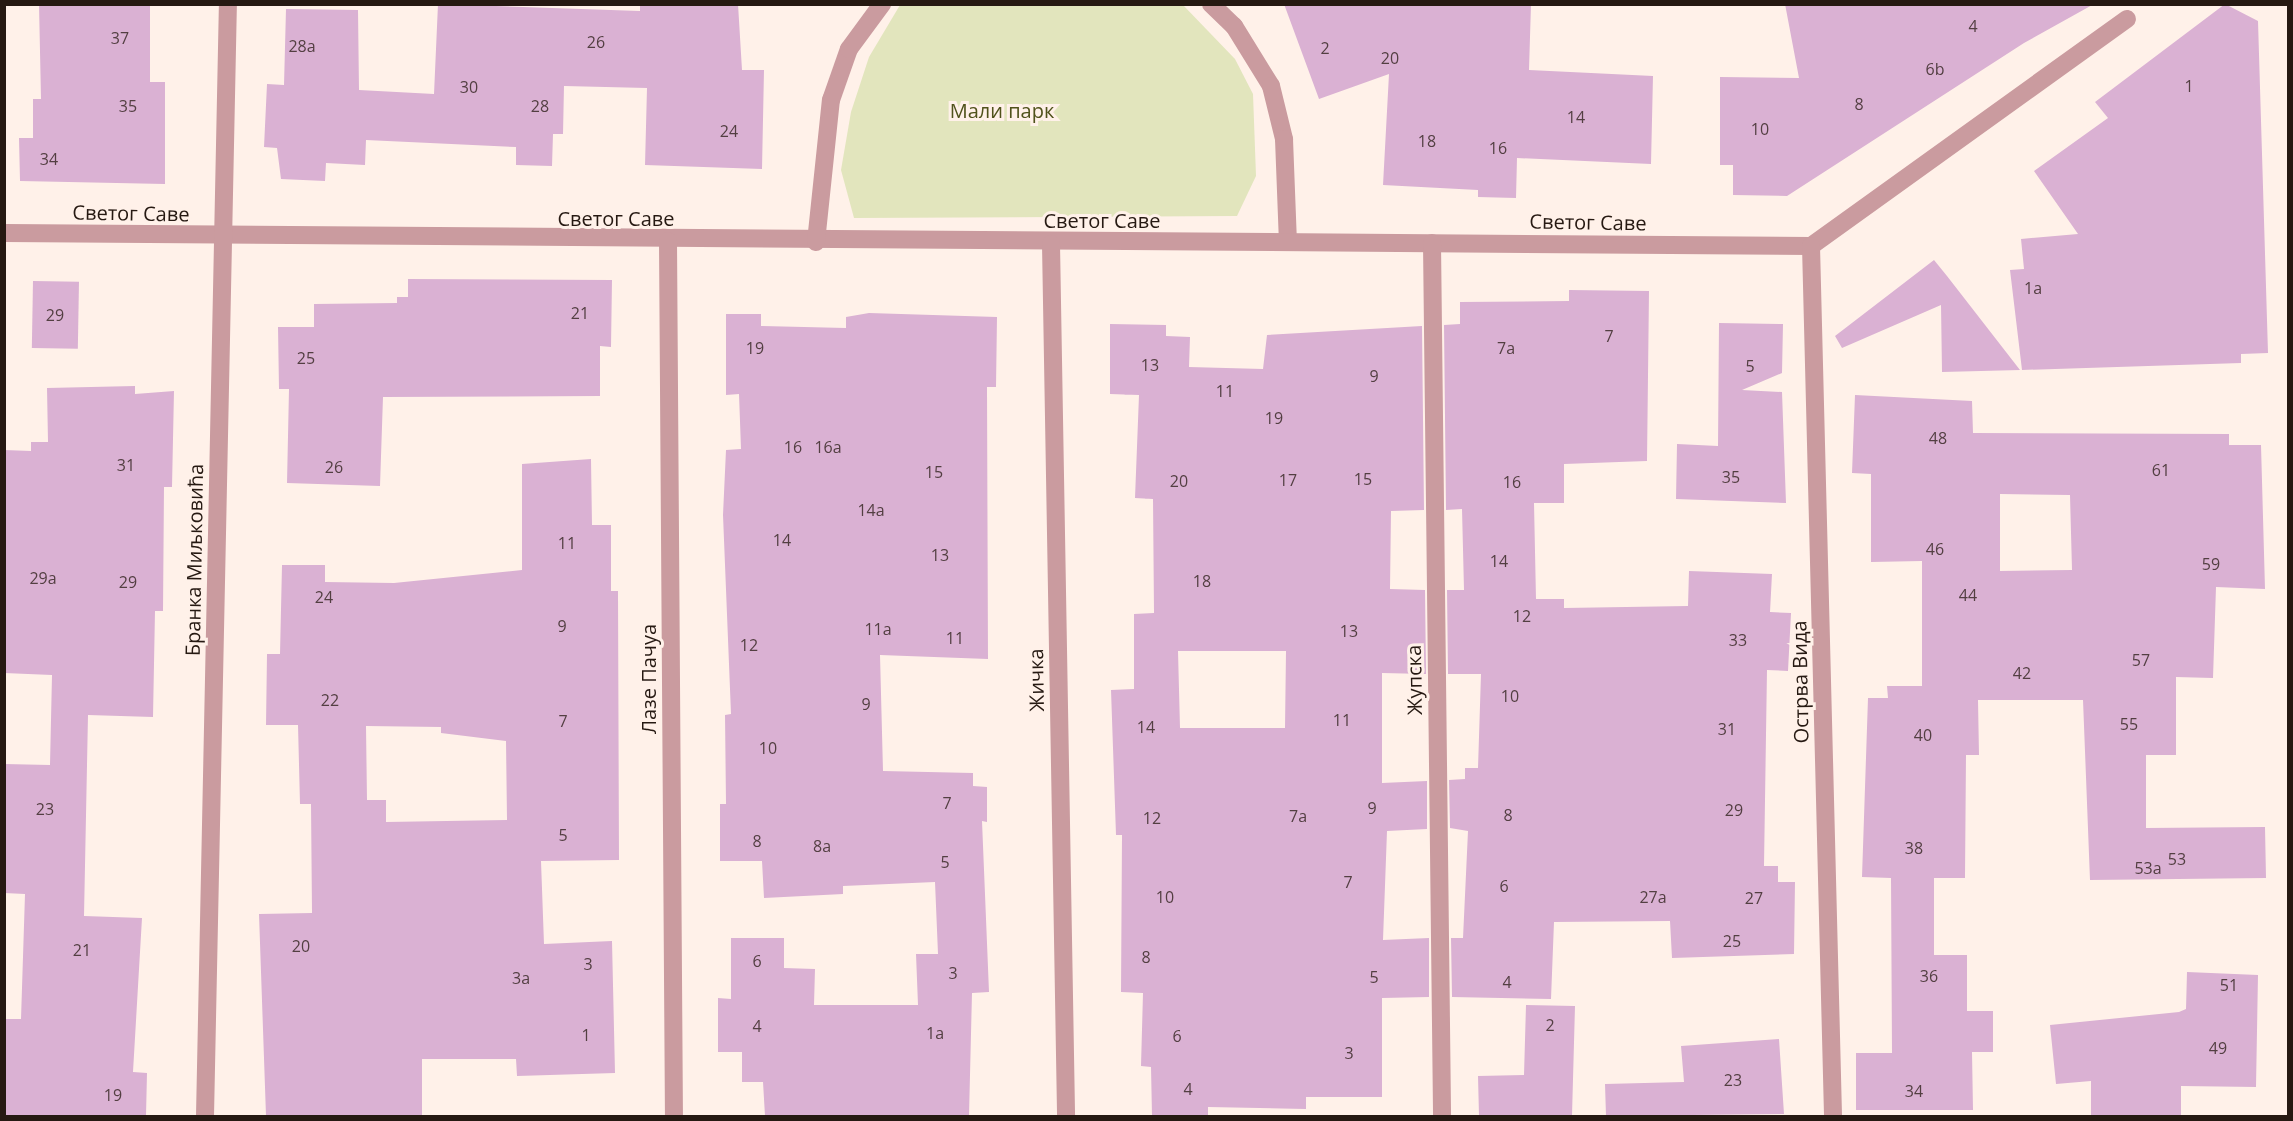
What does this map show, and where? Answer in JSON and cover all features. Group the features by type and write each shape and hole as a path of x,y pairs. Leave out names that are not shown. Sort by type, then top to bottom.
{"street":[{"name":"Бранка Миљковића","path":"205,1116 228,4"},
{"path":"816,242 831,100 849,48 882,4"},
{"path":"1211,4 1234,26 1271,86 1284,139 1288,241"},
{"path":"1811,246 2127,20"},
{"name":"Светог Саве","path":"4,233 1051,244 1288,241 1811,246"},
{"name":"Лазе Пачуа","path":"668,241 674,1116"},
{"name":"Жупска","path":"1432,243 1442,1116"},
{"name":"Жичка","path":"1051,244 1066,1116"},
{"name":"Острва Вида","path":"1811,246 1833,1116"}],"green space":[{"name":"Мали парк","path":"900,5 1183,5 1235,59 1253,94 1256,176 1237,216 854,218 841,170 851,112 869,57"}],"building":[{"path":"39,4 150,4 150,82 165,82 165,184 20,181 19,138 33,138 33,99 41,99"},
{"path":"438,4 640,11 640,4 738,4 742,70 764,70 762,169 645,165 647,88 564,86 563,134 553,134 552,166 516,165 516,147 366,140 365,165 326,163 325,181 281,179 277,148 264,147 267,84 284,85 286,9 358,10 359,90 434,94"},
{"path":"1284,4 1531,4 1529,70 1653,76 1651,164 1517,158 1516,198 1478,197 1478,190 1383,185 1389,74 1319,99"},
{"path":"1785,4 2094,4 2024,43 1787,196 1733,195 1733,165 1720,165 1720,77 1799,78"},
{"path":"2225,4 2258,21 2268,353 2241,354 2241,363 2022,370 2010,270 2024,269 2021,239 2078,234 2034,171 2108,118 2095,102"},
{"path":"1934,260 2020,370 1942,372 1941,305 1842,348 1835,336"},
{"path":"408,279 612,280 611,347 600,346 600,396 383,397 380,486 287,483 289,389 279,389 278,327 314,327 314,304 397,303 397,297 408,297"},
{"path":"33,281 79,282 78,349 32,348"},
{"path":"1569,290 1649,291 1647,461 1564,464 1564,503 1534,503 1536,599 1564,599 1564,608 1688,606 1689,571 1772,574 1770,612 1791,613 1788,671 1767,670 1764,866 1778,866 1778,882 1795,882 1794,954 1672,958 1670,921 1554,922 1551,999 1452,997 1451,938 1463,938 1468,831 1450,828 1449,780 1465,779 1465,768 1478,768 1481,674 1448,674 1447,590 1464,590 1462,509 1446,510 1444,325 1460,324 1460,302 1569,301"},
{"path":"869,313 997,317 996,387 987,387 988,659 880,655 883,771 973,773 973,786 987,787 987,822 982,821 989,992 972,993 969,1116 765,1116 763,1082 742,1082 742,1052 718,1052 718,998 731,999 731,938 784,938 784,968 815,969 814,1005 918,1005 916,954 938,954 935,882 843,886 843,894 764,898 762,861 720,861 720,804 726,804 725,715 731,714 723,515 726,450 741,449 739,394 726,395 726,314 761,314 761,326 846,328 846,317"},
{"path":"1719,323 1783,324 1782,373 1742,390 1782,392 1786,503 1676,499 1677,444 1718,446"},
{"path":"1110,324 1166,325 1166,336 1190,337 1189,367 1263,369 1267,335 1422,326 1424,510 1391,511 1390,589 1425,590 1426,674 1382,673 1382,783 1427,781 1427,829 1387,831 1383,940 1429,938 1429,997 1382,998 1382,1097 1306,1097 1306,1109 1208,1107 1208,1116 1152,1116 1151,1067 1141,1066 1143,993 1121,992 1122,835 1116,835 1111,690 1134,689 1134,614 1154,613 1153,499 1135,498 1139,395 1110,394","holes":["1178,651 1286,651 1285,728 1180,728"]},
{"path":"135,386 135,394 174,391 172,487 164,487 163,611 155,611 153,717 88,715 84,916 142,918 133,1072 147,1073 146,1116 4,1116 4,1019 21,1019 25,894 4,893 4,764 50,765 52,675 4,673 4,450 31,451 31,442 48,442 47,388"},
{"path":"1855,395 1972,401 1973,433 2229,434 2229,445 2261,445 2265,589 2216,587 2213,678 2176,677 2176,755 2146,755 2146,828 2265,827 2266,878 2090,880 2083,700 1978,700 1979,755 1966,755 1965,878 1934,878 1934,955 1967,955 1967,1011 1993,1011 1993,1052 1972,1052 1973,1110 1856,1110 1856,1053 1892,1053 1891,878 1862,877 1868,698 1888,698 1887,686 1922,686 1922,561 1871,562 1871,474 1852,473","holes":["2000,494 2070,495 2072,570 2000,571"]},
{"path":"591,459 592,525 611,525 611,591 618,591 619,860 541,861 544,944 612,941 615,1073 517,1076 516,1059 422,1059 422,1116 266,1116 259,914 312,913 311,804 300,804 298,725 266,725 267,654 280,654 282,565 325,565 325,582 394,583 522,570 522,464","holes":["366,726 441,727 441,733 506,741 507,820 386,822 386,800 367,800"]},
{"path":"2187,972 2258,975 2256,1087 2181,1086 2181,1116 2091,1116 2091,1081 2056,1084 2050,1025 2179,1012 2186,1009"},
{"path":"1526,1005 1575,1006 1572,1116 1479,1116 1478,1076 1524,1075"},
{"path":"1779,1039 1784,1114 1606,1116 1605,1084 1684,1082 1681,1046"}]}
